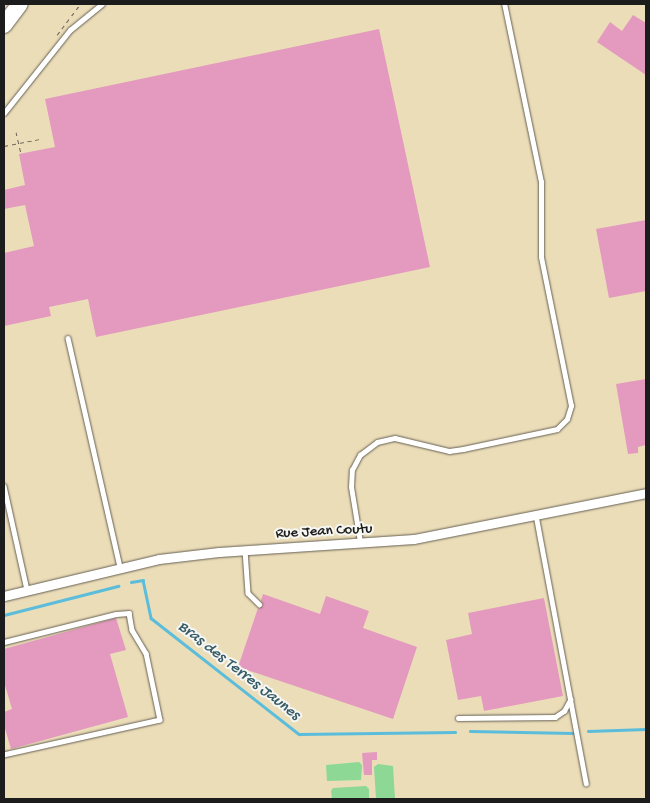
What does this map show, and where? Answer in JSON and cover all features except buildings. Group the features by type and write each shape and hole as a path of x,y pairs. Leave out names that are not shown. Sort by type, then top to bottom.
{"highway":[{"path":"4,25 20,4"}],"street":[{"name":"Rue Jean Coutu","path":"4,596 120,567 170,557 245,550 360,544 430,537 646,493"}],"lane":[{"path":"4,113 70,30 102,4"},
{"path":"360,544 350,488 352,470 360,456 377,442 395,438 450,451 463,449 556,428 567,419 571,406 541,257 541,182 504,4"},
{"path":"68,338 120,567"},
{"path":"4,486 27,590"},
{"path":"536,515 586,782"},
{"path":"245,550 248,593 259,604"},
{"path":"4,642 116,614 129,613 132,630 146,653 160,720 4,755"},
{"path":"458,718 555,717 564,711 571,698"}],"path":[{"path":"16,132 21,154"},
{"path":"4,146 39,139"}],"green space":[{"path":"359,762 362,765 361,780 327,781 326,765"},
{"path":"378,764 393,766 395,799 376,799 374,767"},
{"path":"366,786 369,789 369,799 332,799 331,791 333,788"}],"waterway":[{"name":"Bras des Terres Jaunes","path":"131,582 143,580 151,618 299,734 455,732"},
{"name":"Bras des Terres Jaunes","path":"4,615 118,586"},
{"name":"Bras des Terres Jaunes","path":"588,731 646,729"},
{"name":"Bras des Terres Jaunes","path":"470,731 573,733"}]}
